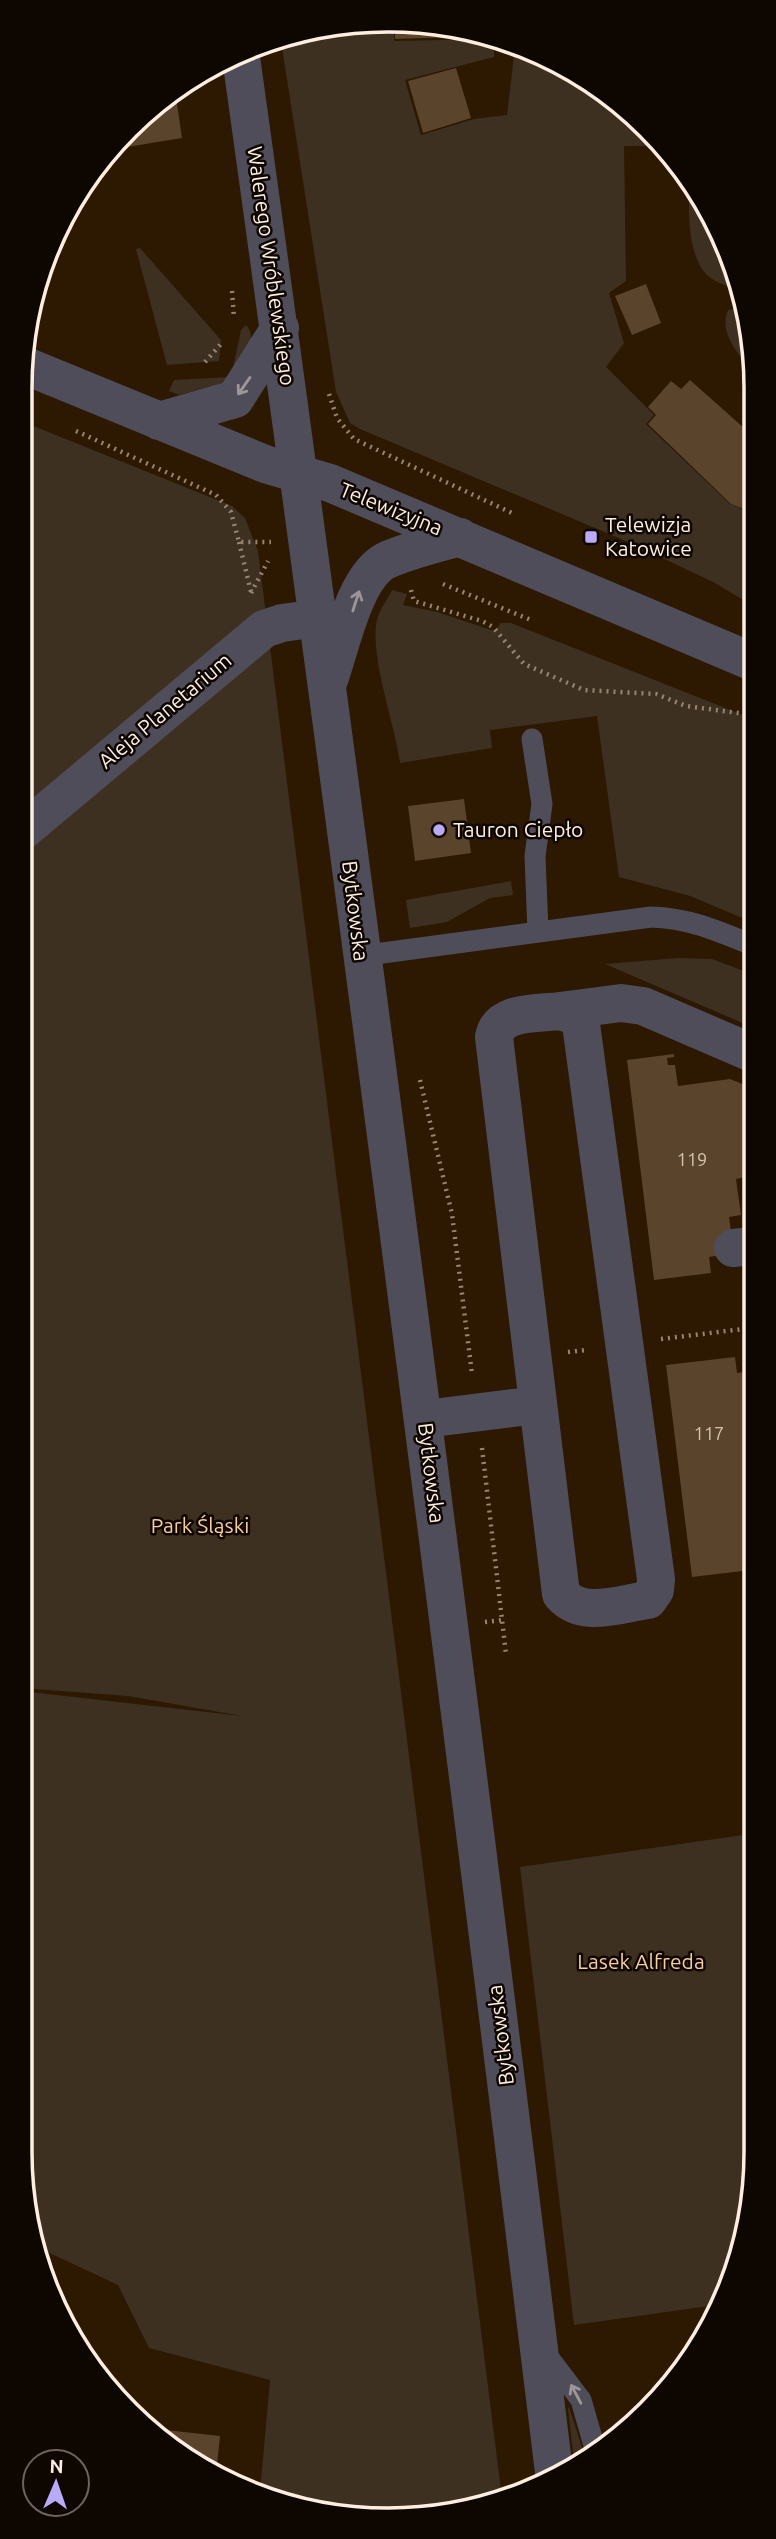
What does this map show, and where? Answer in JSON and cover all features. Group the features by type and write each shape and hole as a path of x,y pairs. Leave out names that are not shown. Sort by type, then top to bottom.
{"street":[{"name":"Walerego Wróblewskiego","path":"242,63 299,474"},
{"path":"159,421 235,399 280,328"},
{"name":"Telewizyjna","path":"32,368 265,464 330,483 744,658"},
{"name":"Bytkowska","path":"299,474 360,956 425,1419 553,2467"},
{"path":"326,689 359,591 369,574 386,561 460,537"},
{"name":"Aleja Planetarium","path":"32,823 264,629 282,623 318,618"},
{"path":"560,1011 573,1016 581,1024 656,1579 655,1590 648,1600 584,1609 571,1605 561,1594 494,1037 496,1027 506,1018 621,1003 643,1006 744,1050"},
{"path":"425,1419 537,1405"}],"lane":[{"path":"532,740 542,804 535,856 538,932"},
{"path":"360,956 651,917 679,918 744,942"},
{"path":"539,2345 581,2400 593,2442"}],"path":[{"path":"205,362 222,344"},
{"path":"327,382 337,418 354,439 512,513"},
{"path":"63,425 216,495 231,512 251,592 268,561"},
{"path":"239,542 263,542"},
{"path":"441,583 454,586 531,620"},
{"path":"412,595 414,601 493,627 524,664 584,690 656,694 686,706 744,714"},
{"path":"418,1071 452,1214 506,1654"},
{"path":"490,1622 502,1620"}],"green space":[{"path":"365,32 394,32 394,41 464,40 494,48 494,57 405,80 421,135 474,119 507,115 514,55 546,68 605,105 649,146 624,146 626,281 609,293 624,343 606,367 654,415 646,424 730,504 744,510 744,601 715,583 633,544 360,429 350,423 336,392 282,48 318,38"},
{"path":"690,198 708,230 726,273 728,287 705,273 699,264 692,241"},
{"path":"140,248 221,340 219,361 167,365 136,249"},
{"path":"728,310 736,310 743,360 728,336"},
{"path":"246,325 250,330 251,344 237,379 179,395 169,391 174,380 231,377 241,330"},
{"name":"Park Śląski","path":"32,425 232,506 245,518 258,551 501,2490 458,2501 388,2508 318,2501 261,2484 270,2380 149,2348 118,2285 46,2251 38,2221 32,2174 32,1692 242,1716 128,1696 32,1689"},
{"path":"392,590 407,594 403,605 437,612 494,631 501,623 511,623 744,715 744,919 690,896 619,877 597,716 490,730 492,748 400,763 379,670 375,634 378,615"},
{"path":"511,881 513,895 490,898 447,922 410,928 406,900"},
{"path":"678,958 712,959 744,971 744,1024 605,964"},
{"name":"Lasek Alfreda","path":"744,1835 744,2174 738,2221 726,2266 709,2306 574,2325 520,1867"},
{"path":"568,2408 583,2449 573,2455"}],"building":[{"path":"395,32 452,37 395,39"},
{"path":"456,68 471,118 423,133 408,81"},
{"path":"177,101 182,138 125,147"},
{"path":"646,284 661,323 632,335 615,296"},
{"path":"690,380 744,428 744,509 731,504 648,424 656,415 648,407 671,381 681,389"},
{"name":"Tauron Ciepło","path":"464,799 471,853 415,861 408,806"},
{"path":"674,1054 674,1057 667,1058 668,1065 675,1065 678,1086 730,1079 744,1085 744,1178 736,1179 741,1215 729,1217 734,1253 709,1257 711,1273 654,1280 627,1060"},
{"path":"735,1357 737,1373 744,1372 744,1571 692,1577 666,1365"},
{"path":"166,2430 220,2436 217,2464"}],"place":[{"name":"Telewizja Katowice","path":"591,537"},
{"name":"Tauron Ciepło","path":"439,830"}]}
